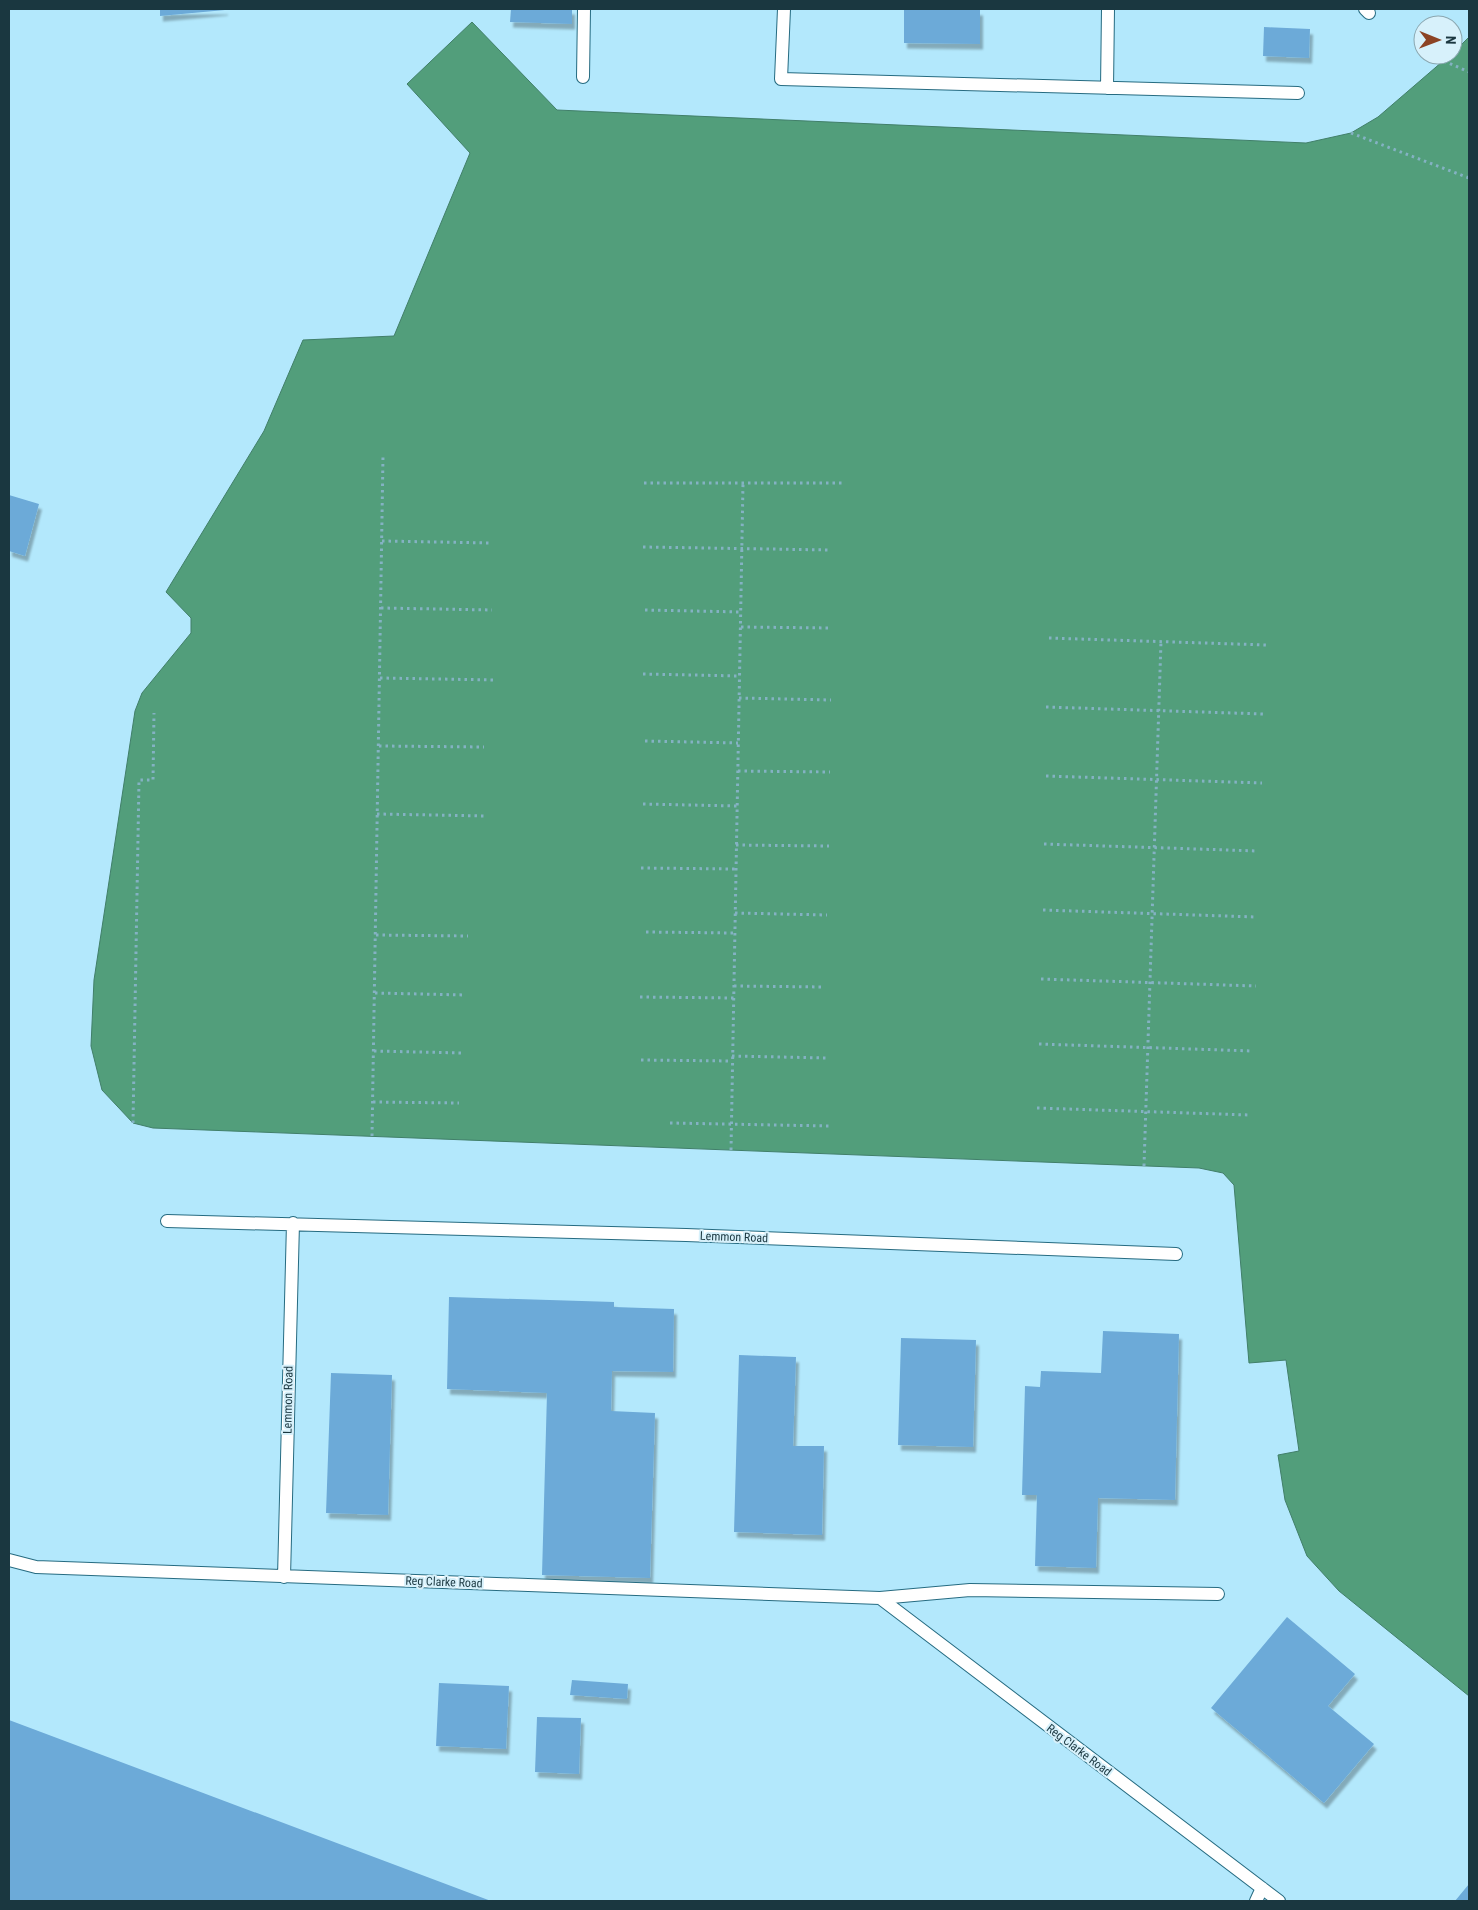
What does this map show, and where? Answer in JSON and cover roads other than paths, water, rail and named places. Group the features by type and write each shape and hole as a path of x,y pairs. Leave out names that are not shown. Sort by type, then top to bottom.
{"lane":[{"path":"583,77 584,9"},
{"path":"784,9 782,79 1298,93"},
{"path":"1107,88 1108,9"},
{"name":"Lemmon Road","path":"167,1221 686,1235 1176,1254"},
{"name":"Lemmon Road","path":"284,1577 293,1223"},
{"name":"Reg Clarke Road","path":"9,1560 36,1568 880,1598 970,1590 1218,1594"},
{"name":"Reg Clarke Road","path":"880,1598 1279,1901"},
{"path":"1256,1901 1262,1888"}]}
